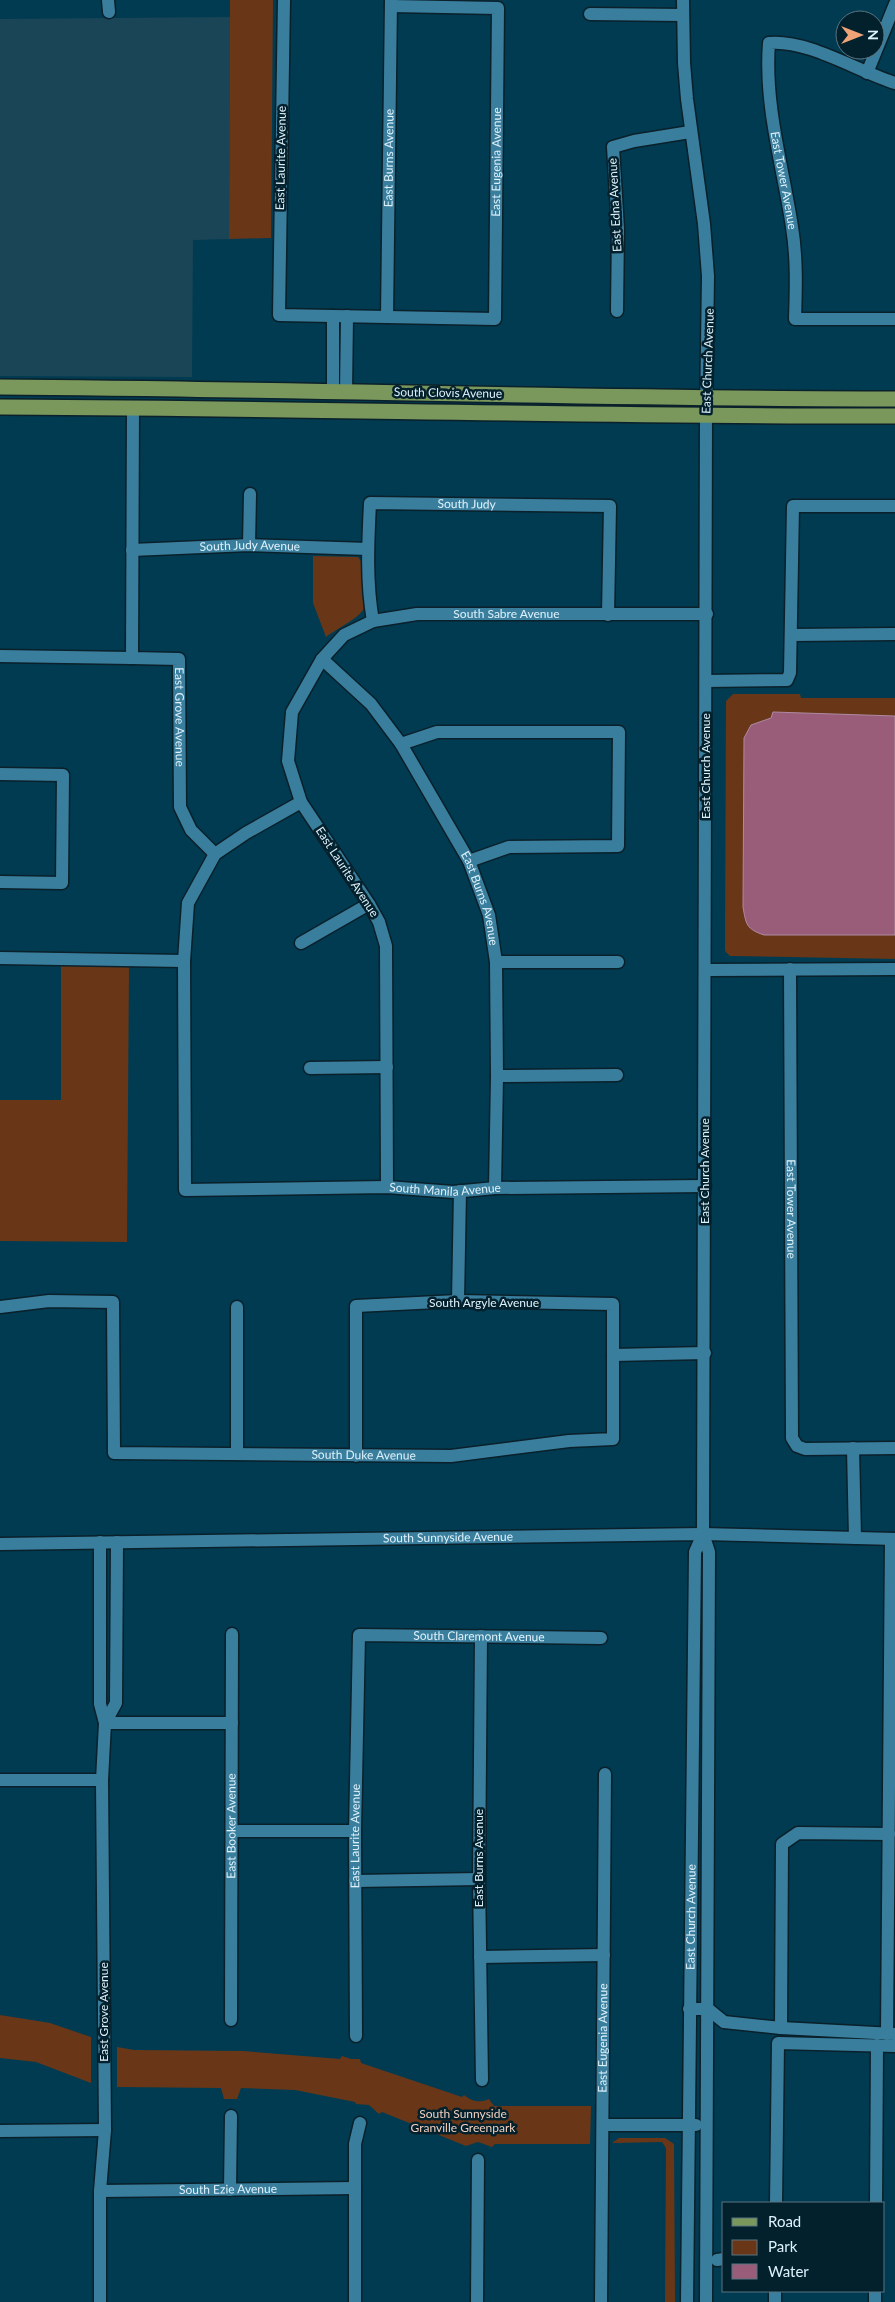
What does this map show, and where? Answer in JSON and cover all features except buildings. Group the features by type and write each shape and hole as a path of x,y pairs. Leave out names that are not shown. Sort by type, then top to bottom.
{"main road":[{"name":"South Clovis Avenue","path":"0,387 340,390 706,398 895,399"},
{"path":"133,407 135,401 144,398 204,397 220,389"},
{"name":"South Clovis Avenue","path":"0,407 133,407 706,416 895,416"}],"street":[{"name":"East Laurite Avenue","path":"284,0 278,315 333,316"},
{"name":"East Church Avenue","path":"683,0 684,63 690,132 704,224 708,276 706,398 707,614 703,1534 709,1552 706,2302"},
{"path":"884,0 895,4 867,73 895,83"},
{"name":"East Eugenia Avenue","path":"388,317 495,319 498,8 391,3"},
{"name":"East Burns Avenue","path":"388,317 391,3"},
{"path":"590,14 683,15"},
{"name":"East Tower Avenue","path":"867,73 799,45 782,42 769,43 769,89 792,229 796,286 795,319 895,319"},
{"name":"East Edna Avenue","path":"617,311 618,229 612,147 634,141 690,132"},
{"path":"340,390 333,316 388,317"},
{"path":"340,390 347,316"},
{"path":"0,656 132,658 133,407"},
{"path":"249,545 250,494"},
{"name":"South Judy","path":"368,549 370,503 610,506 608,615"},
{"path":"706,681 787,680 790,673 793,506 895,506"},
{"name":"South Judy Avenue","path":"132,550 249,545 368,549"},
{"path":"368,549 369,600 373,621"},
{"name":"South Sabre Avenue","path":"322,659 344,635 373,621 417,614 707,614"},
{"path":"791,635 895,634"},
{"name":"East Grove Avenue","path":"132,658 179,659 180,806 191,830 215,854"},
{"name":"East Laurite Avenue","path":"322,659 292,712 288,761 301,802 369,904 379,922 386,946 388,1187"},
{"name":"East Burns Avenue","path":"322,659 371,704 401,744 470,861 489,915 496,962 498,1076 495,1188"},
{"path":"401,744 437,732 619,732 618,846 509,847 470,861"},
{"path":"0,774 63,775 62,883 0,882"},
{"path":"0,958 184,961 188,903 215,854 246,832 301,802"},
{"path":"301,943 369,904"},
{"name":"South Manila Avenue","path":"184,961 185,1190 388,1187 460,1191 495,1188 705,1186"},
{"path":"496,962 618,962"},
{"name":"East Tower Avenue","path":"790,969 792,1438 797,1446 805,1449 853,1448"},
{"path":"706,970 895,969"},
{"path":"310,1068 388,1067"},
{"path":"498,1076 617,1074"},
{"path":"458,1301 460,1191"},
{"name":"South Duke Avenue","path":"0,1307 49,1301 113,1302 114,1453 451,1456 569,1441 613,1440 613,1355"},
{"name":"South Argyle Avenue","path":"356,1456 356,1306 458,1301 613,1304 613,1355"},
{"path":"237,1307 238,1454"},
{"path":"613,1355 704,1353"},
{"path":"855,1538 853,1448 895,1448"},
{"name":"East Church Avenue","path":"687,2302 695,1552 703,1534"},
{"name":"South Sunnyside Avenue","path":"0,1544 703,1534 893,1539"},
{"path":"689,2009 708,2009 724,2022 781,2028 891,2034 889,1834 892,1786 893,1539"},
{"name":"East Grove Avenue","path":"100,1542 100,1704 105,1723 102,1780 105,2130 100,2191 100,2302"},
{"name":"East Grove Avenue","path":"105,1723 116,1703 117,1542"},
{"name":"East Booker Avenue","path":"231,2020 232,1634"},
{"name":"East Laurite Avenue","path":"356,2036 354,1831 359,1635"},
{"name":"South Claremont Avenue","path":"359,1635 601,1638"},
{"name":"East Burns Avenue","path":"481,1636 479,1880 482,2080"},
{"path":"105,1723 232,1723"},
{"name":"East Eugenia Avenue","path":"600,2302 605,1774"},
{"path":"0,1780 102,1780"},
{"path":"232,1831 354,1831"},
{"path":"781,2028 782,1844 798,1833 889,1834"},
{"path":"355,1881 479,1880"},
{"path":"480,1956 604,1955"},
{"path":"776,2202 778,2043 895,2046"},
{"path":"876,2202 877,2045"},
{"path":"230,2190 231,2116"},
{"path":"355,2302 355,2144 360,2123"},
{"path":"603,2125 706,2124"},
{"path":"0,2131 105,2130"},
{"path":"477,2302 478,2160"},
{"name":"South Ezie Avenue","path":"100,2191 355,2188"}],"shaded area":[{"path":"230,17 229,239 193,240 192,377 0,376 0,19"}],"green space":[{"path":"230,0 273,0 271,238 229,239"},
{"path":"313,556 358,557 361,561 364,608 353,619 326,637 313,603"},
{"path":"733,694 800,694 801,698 895,698 895,959 730,956 725,951 726,701"},
{"path":"61,965 129,965 127,1242 0,1241 0,1100 61,1100"},
{"path":"0,2015 50,2023 91,2037 91,2083 36,2062 0,2058"},
{"name":"South Sunnyside Granville Greenpark","path":"117,2047 134,2050 243,2051 340,2059 342,2056 360,2059 361,2063 462,2097 464,2095 479,2101 489,2099 494,2106 591,2106 590,2144 495,2144 492,2147 478,2142 466,2146 382,2112 379,2114 369,2105 356,2104 355,2102 295,2090 241,2088 237,2099 224,2099 221,2088 117,2087"},
{"path":"619,2138 665,2138 674,2144 675,2302 665,2302 666,2148 662,2142 612,2143"}],"water":[{"path":"773,712 895,716 895,935 764,935 748,925 743,907 744,738 751,725 771,718"}]}
